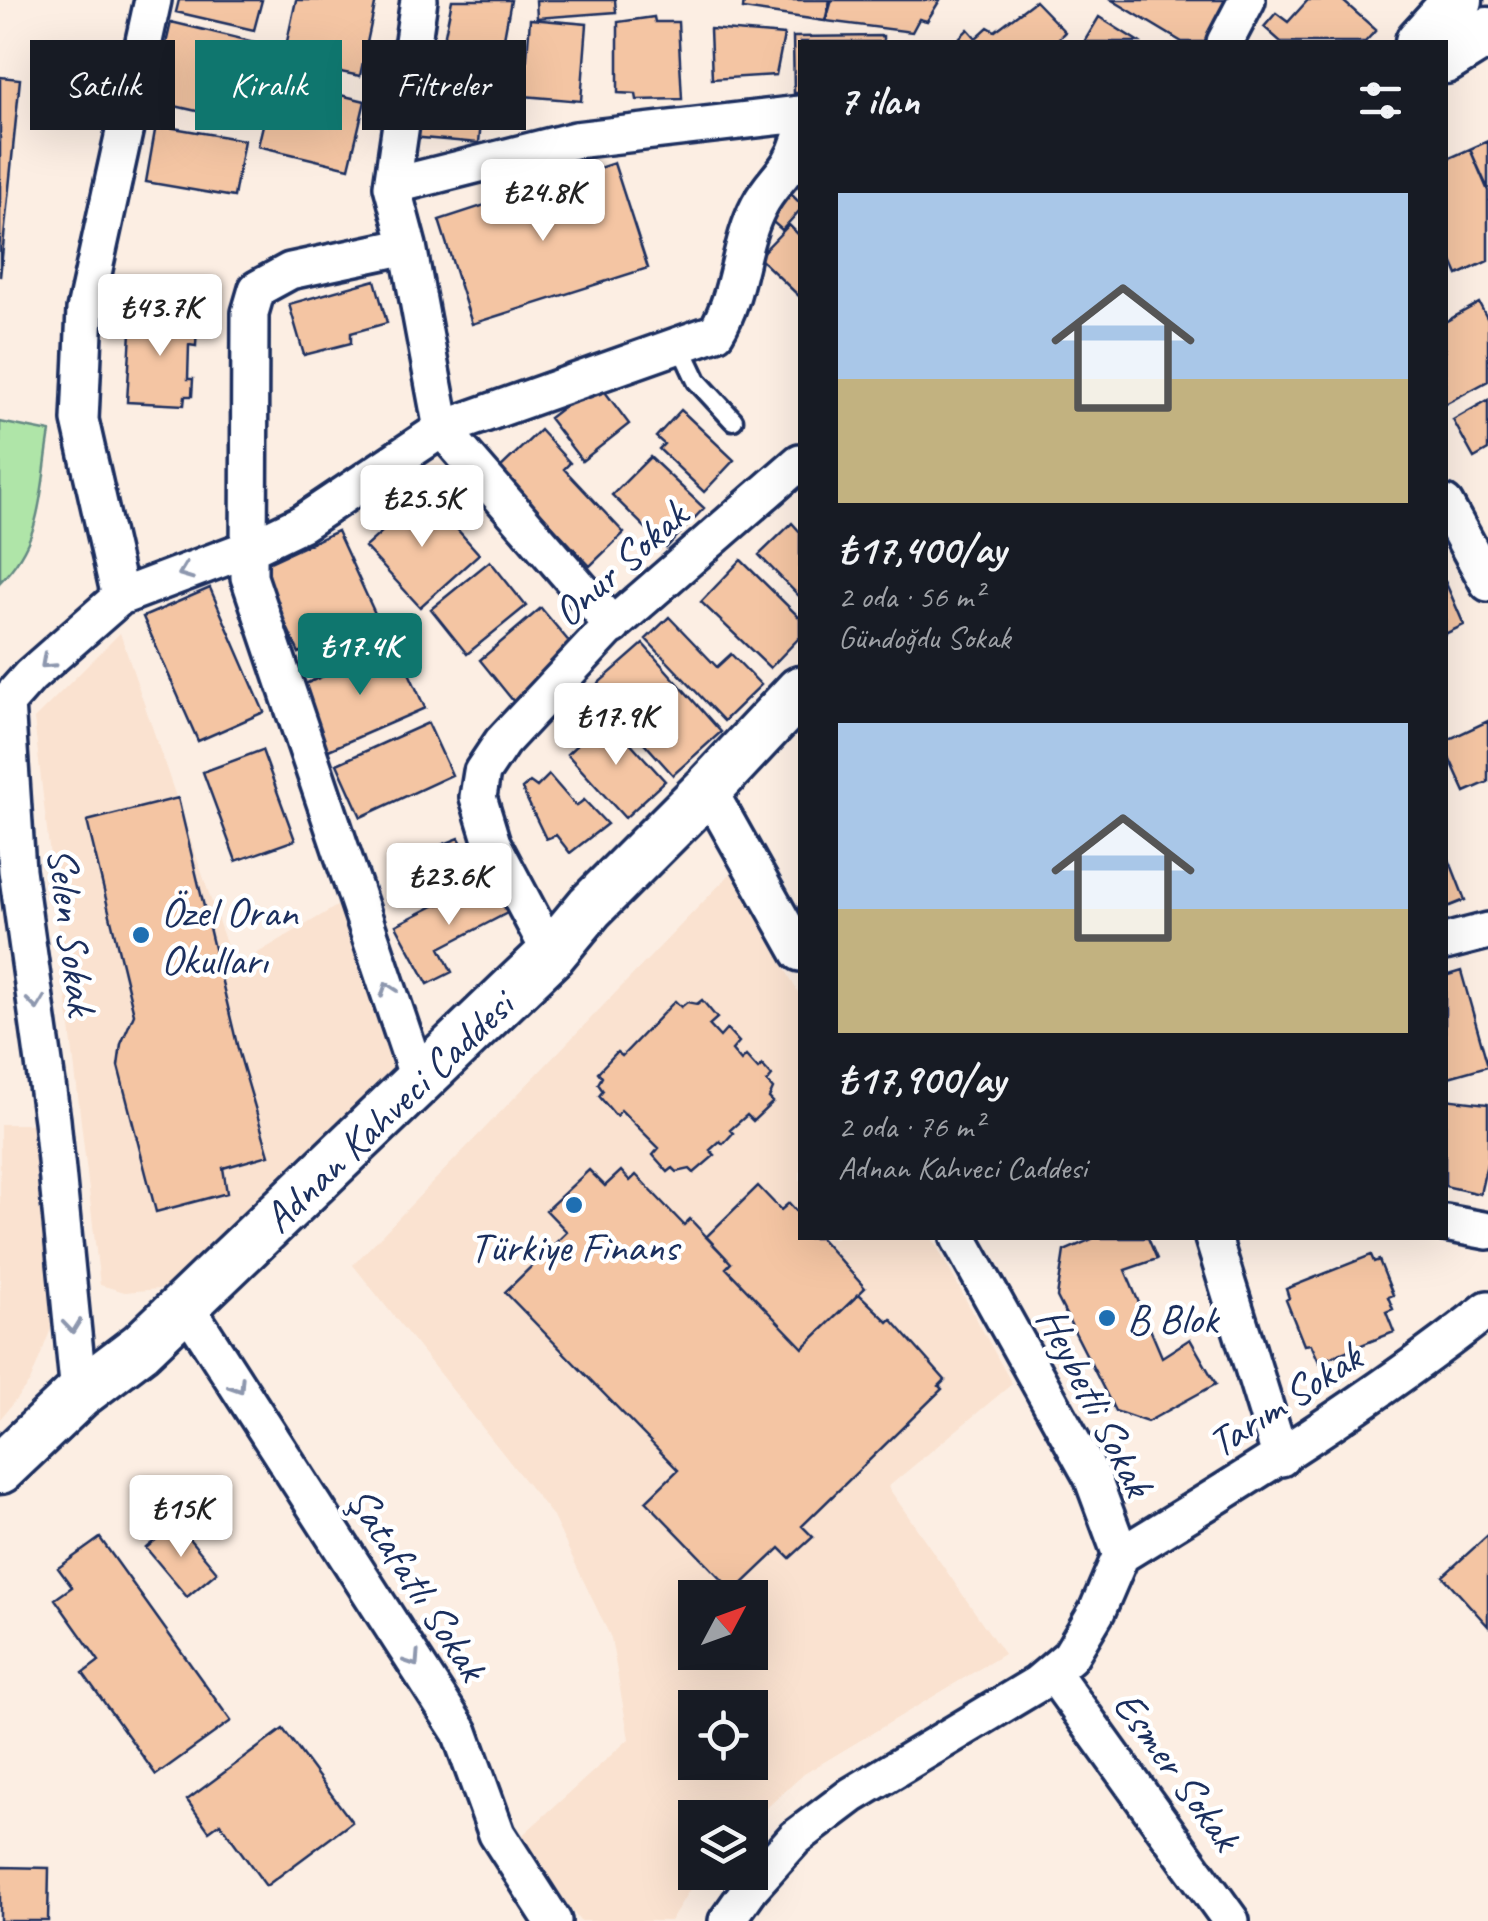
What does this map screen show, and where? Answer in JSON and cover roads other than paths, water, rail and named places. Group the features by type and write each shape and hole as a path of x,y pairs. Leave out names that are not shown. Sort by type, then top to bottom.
{"main road":[{"path":"1422,40 1458,0"},
{"path":"1471,0 1488,19"},
{"path":"1448,57 1488,32"},
{"name":"Adnan Kahveci Caddesi","path":"0,1469 80,1394 141,1346 551,954 590,907 798,693"}],"street":[{"path":"153,0 85,310 80,420 120,597 250,548 302,523 442,428 716,332 729,311 744,242 759,204 794,162 798,147"},
{"path":"419,0 392,186 408,246 442,428 612,626"},
{"path":"1226,40 1248,0"},
{"path":"392,186 575,140 798,114"},
{"path":"408,246 290,271 256,289 250,313 249,577 419,1081"},
{"name":"Onur Sokak","path":"551,954 492,843 478,797 482,772 502,742 612,626 795,476"},
{"path":"1448,510 1488,583"},
{"name":"Selen Sokak","path":"80,1394 52,1120 17,870 3,699 120,597"},
{"path":"708,789 798,949"},
{"path":"1448,941 1488,932"},
{"path":"1448,1224 1488,1231"},
{"name":"Heybetli Sokak","path":"960,1240 1092,1476 1121,1554"},
{"path":"1214,1240 1281,1458"},
{"name":"Şatafatlı Sokak","path":"185,1304 460,1732 497,1834 554,1921"},
{"name":"Tarım Sokak","path":"1121,1554 1281,1458 1410,1370 1488,1308"},
{"path":"727,1921 795,1838 852,1796 1038,1684 1070,1656 1097,1611 1121,1554"},
{"name":"Esmer Sokak","path":"1052,1672 1231,1921"}],"lane":[{"path":"680,345 696,381 733,420"}],"place":[{"name":"Özel Oran Okulları","path":"141,935"},
{"name":"Türkiye Finans","path":"574,1205"},
{"name":"B Blok","path":"1107,1318"}]}
